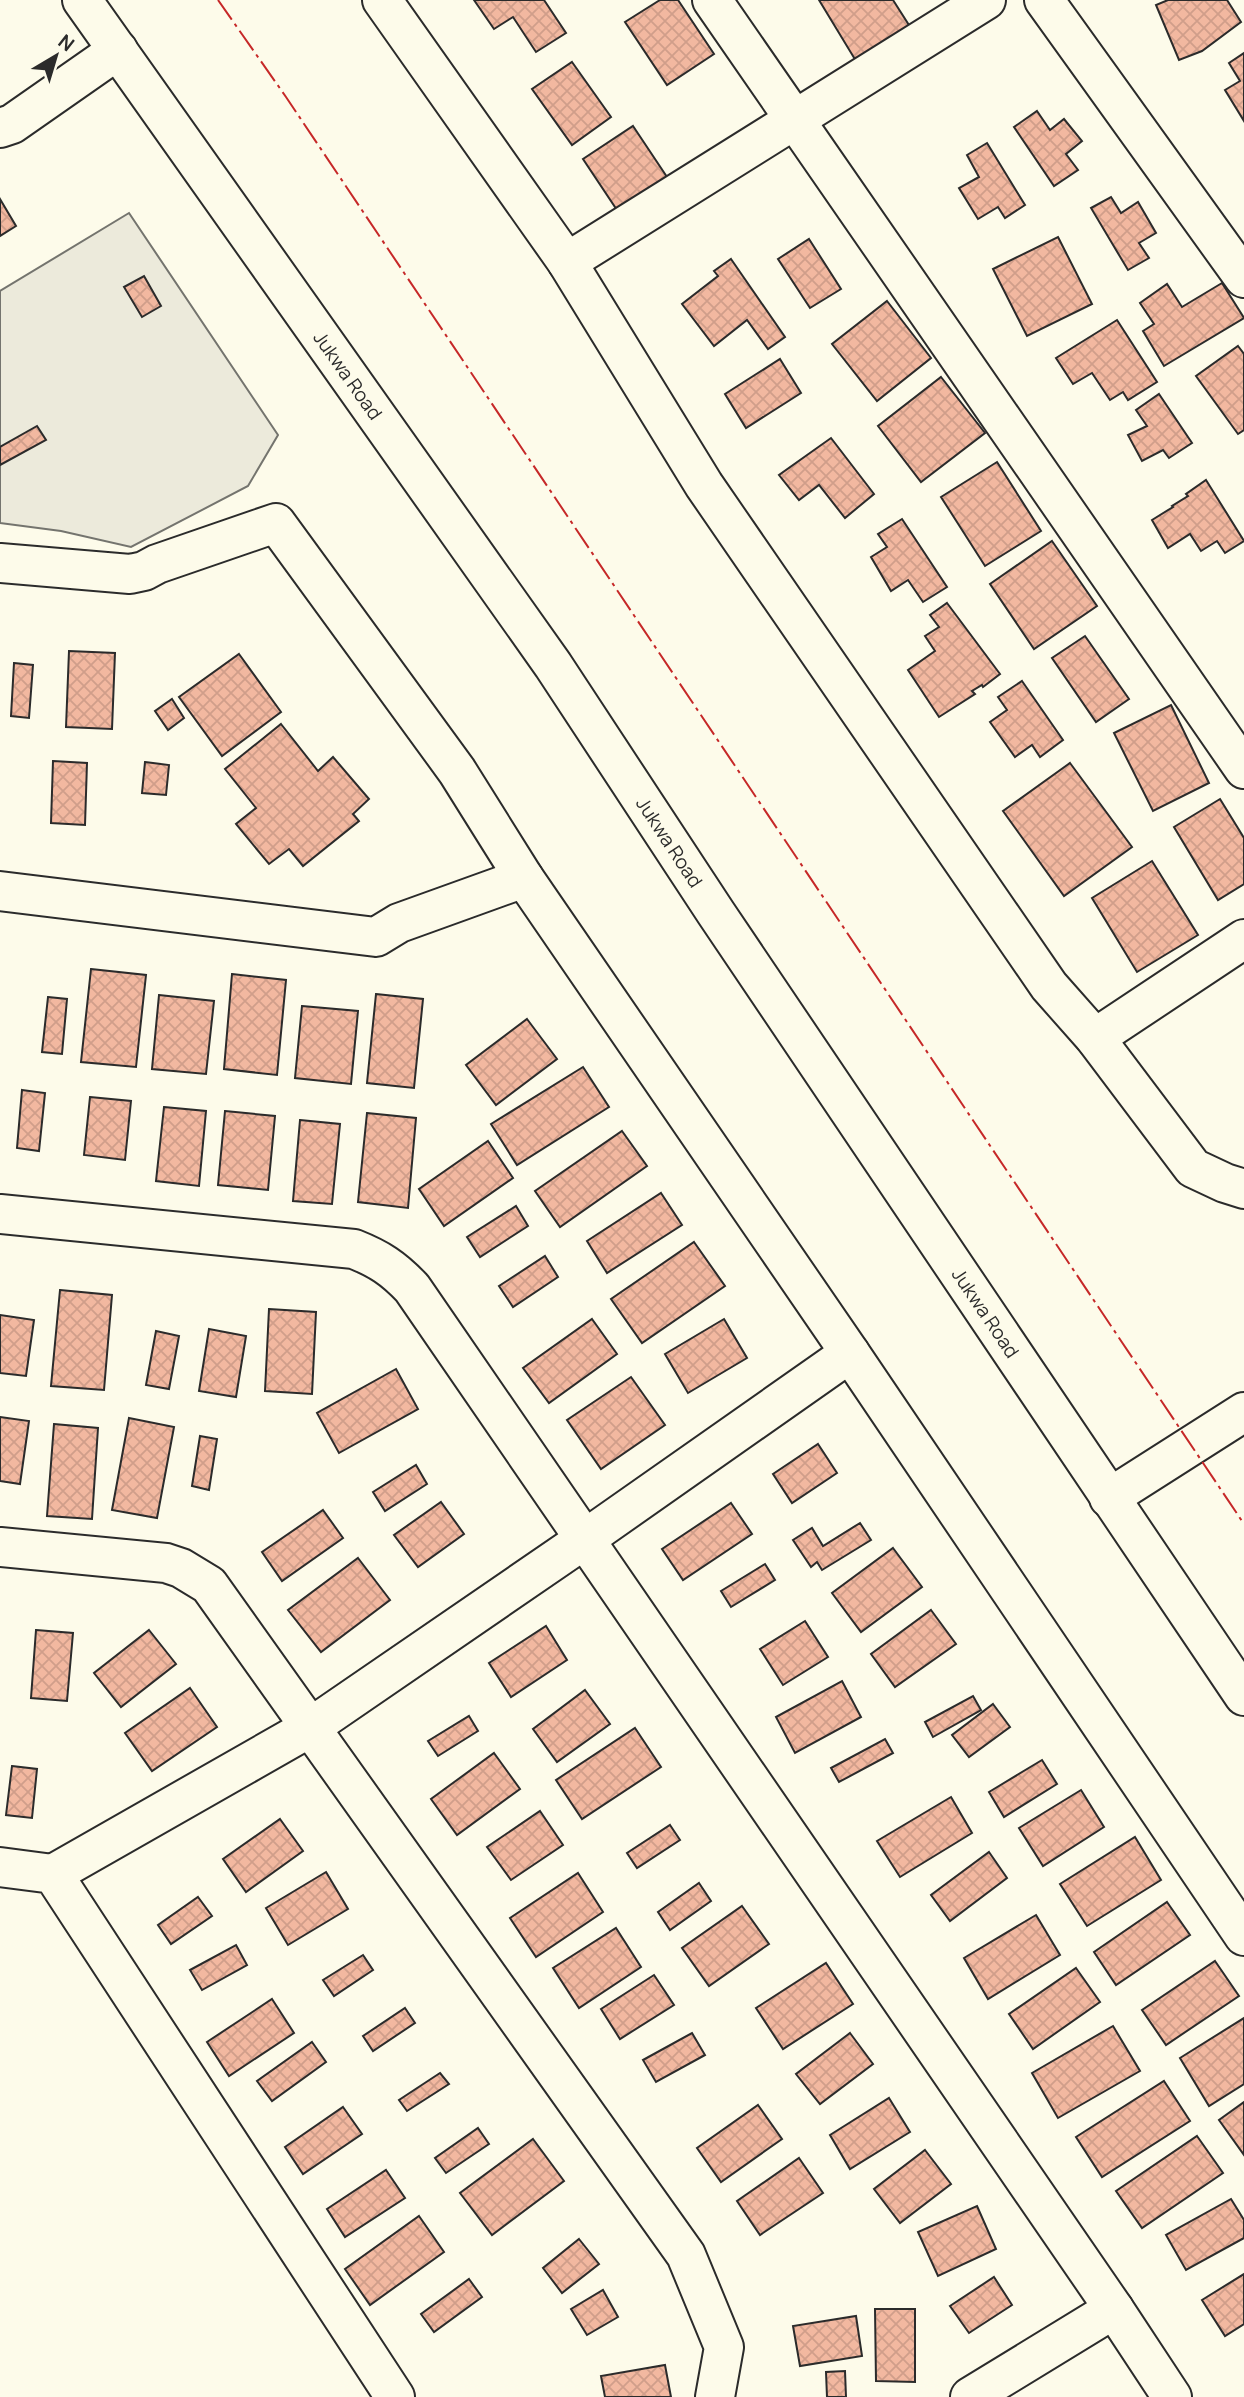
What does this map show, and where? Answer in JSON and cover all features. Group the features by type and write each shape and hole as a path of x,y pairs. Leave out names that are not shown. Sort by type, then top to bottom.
{"street":[{"name":"Jukwa Road","path":"82,0 553,664 716,913 1244,1696"},
{"path":"382,0 567,262 704,485 1049,986 1095,1038 1193,1168 1244,1189"},
{"path":"712,0 1244,769"},
{"path":"567,262 986,0"},
{"path":"1044,0 1244,278"},
{"path":"0,128 12,124 118,50"},
{"path":"0,563 130,574 276,523 457,771 524,878 850,1353 1244,1936"},
{"path":"0,891 376,937 400,923 524,878"},
{"path":"1095,1038 1244,939"},
{"path":"0,1214 354,1249 396,1270 412,1288 585,1539 1172,2397"},
{"path":"0,1867 53,1874 310,1727 850,1353"},
{"path":"1109,1499 1244,1412"},
{"path":"0,1546 166,1563 181,1567 208,1585 685,2255 724,2347 715,2397"},
{"path":"53,1874 395,2397"},
{"path":"970,2397 1114,2309"}],"shaded area":[{"path":"129,213 278,435 248,486 131,547 61,531 0,523 0,291"}],"building":[{"path":"474,0 544,0 566,33 536,52 513,17 494,29"},
{"path":"660,0 678,0 714,54 667,85 625,22"},
{"path":"819,0 893,0 914,33 859,66"},
{"path":"1168,0 1227,0 1241,22 1202,51 1179,60 1156,5"},
{"path":"1244,53 1244,121 1225,90 1240,81 1229,63"},
{"path":"572,62 611,117 572,145 532,89"},
{"path":"1037,111 1050,130 1064,119 1082,141 1066,154 1078,170 1054,186 1014,127"},
{"path":"633,126 683,201 633,234 583,159"},
{"path":"987,143 1025,205 1005,218 998,207 978,219 959,188 979,177 967,155"},
{"path":"1111,197 1121,213 1138,202 1156,233 1139,243 1149,258 1128,270 1091,208"},
{"path":"0,199 16,226 0,236"},
{"path":"1058,237 1092,304 1027,336 993,269"},
{"path":"809,239 841,289 810,308 778,259"},
{"path":"731,259 785,337 768,349 747,320 714,346 682,304 718,276 714,271"},
{"path":"144,276 161,306 142,317 124,287"},
{"path":"1222,283 1244,318 1164,366 1143,331 1154,324 1140,303 1167,284 1182,307"},
{"path":"887,301 931,358 877,401 832,344"},
{"path":"1117,320 1157,382 1128,400 1123,392 1110,400 1092,373 1073,384 1056,358"},
{"path":"1238,346 1244,354 1244,430 1238,434 1196,376"},
{"path":"780,359 801,393 746,428 725,394"},
{"path":"941,377 985,433 921,482 878,426"},
{"path":"1159,394 1192,443 1169,458 1163,450 1142,461 1128,435 1147,426 1136,410"},
{"path":"37,426 46,440 0,465 0,447"},
{"path":"831,438 874,494 845,518 819,485 799,500 779,475"},
{"path":"997,462 1041,531 985,566 941,497"},
{"path":"1206,480 1244,541 1225,553 1217,541 1201,551 1190,534 1168,548 1152,520 1188,496 1186,494"},
{"path":"902,519 947,587 923,602 908,580 891,591 871,557 887,547 878,534"},
{"path":"1052,541 1097,606 1034,649 990,584"},
{"path":"947,603 1000,674 983,687 982,685 972,691 975,694 939,717 908,670 935,651 925,636 939,627 930,615"},
{"path":"1085,636 1129,699 1096,722 1052,658"},
{"path":"69,651 115,653 112,729 66,727"},
{"path":"239,654 281,712 222,756 179,697"},
{"path":"14,663 33,665 29,718 11,716"},
{"path":"1022,681 1063,740 1040,757 1032,745 1015,757 990,722 1007,710 998,697"},
{"path":"172,699 184,718 168,730 155,711"},
{"path":"1171,705 1209,783 1153,811 1114,733"},
{"path":"281,724 318,771 333,757 369,799 353,814 359,821 303,866 289,849 269,864 236,824 256,808 225,769"},
{"path":"53,761 87,763 85,825 51,823"},
{"path":"145,762 169,765 166,795 142,793"},
{"path":"1070,763 1132,847 1064,896 1003,811"},
{"path":"1220,799 1244,838 1244,884 1218,900 1174,827"},
{"path":"1152,861 1198,935 1137,972 1092,898"},
{"path":"91,969 146,975 136,1067 81,1062"},
{"path":"232,974 286,980 277,1075 224,1069"},
{"path":"376,994 423,999 414,1088 367,1083"},
{"path":"159,995 214,1001 206,1074 152,1069"},
{"path":"48,997 67,999 62,1054 42,1052"},
{"path":"302,1006 358,1011 351,1084 295,1078"},
{"path":"527,1019 557,1059 496,1105 466,1065"},
{"path":"583,1067 609,1107 517,1165 491,1124"},
{"path":"22,1090 45,1093 39,1151 17,1148"},
{"path":"90,1097 131,1101 125,1160 84,1155"},
{"path":"164,1107 206,1111 199,1186 156,1181"},
{"path":"225,1111 275,1116 268,1190 218,1185"},
{"path":"367,1113 416,1118 408,1208 358,1202"},
{"path":"300,1120 340,1124 332,1204 293,1201"},
{"path":"622,1131 647,1166 560,1227 535,1191"},
{"path":"488,1141 513,1178 444,1226 419,1189"},
{"path":"661,1193 682,1225 607,1273 587,1241"},
{"path":"516,1206 528,1226 480,1257 467,1237"},
{"path":"694,1242 725,1286 642,1343 611,1299"},
{"path":"545,1256 558,1277 513,1307 499,1286"},
{"path":"60,1290 112,1295 104,1390 51,1386"},
{"path":"269,1309 316,1312 312,1394 265,1391"},
{"path":"0,1315 34,1320 26,1376 0,1373"},
{"path":"592,1319 617,1354 549,1403 523,1368"},
{"path":"724,1319 747,1358 688,1393 665,1354"},
{"path":"209,1329 246,1336 236,1397 199,1391"},
{"path":"156,1331 179,1336 169,1389 146,1385"},
{"path":"396,1369 418,1409 339,1453 317,1413"},
{"path":"631,1377 665,1425 601,1469 567,1420"},
{"path":"0,1417 29,1421 20,1484 0,1481"},
{"path":"129,1418 174,1427 157,1518 112,1510"},
{"path":"54,1424 98,1428 92,1519 47,1516"},
{"path":"200,1436 217,1439 209,1490 192,1486"},
{"path":"818,1444 837,1473 792,1503 773,1474"},
{"path":"416,1465 427,1484 385,1511 373,1492"},
{"path":"441,1502 464,1534 418,1567 394,1535"},
{"path":"731,1503 752,1534 683,1580 662,1549"},
{"path":"323,1510 343,1538 282,1581 262,1552"},
{"path":"860,1523 871,1540 822,1570 817,1562 811,1567 793,1540 812,1528 823,1546"},
{"path":"893,1548 922,1587 861,1632 832,1593"},
{"path":"358,1558 390,1600 321,1652 288,1610"},
{"path":"765,1564 775,1580 731,1607 721,1591"},
{"path":"931,1610 956,1644 895,1687 871,1654"},
{"path":"805,1621 828,1657 783,1685 760,1649"},
{"path":"546,1626 567,1660 511,1697 489,1663"},
{"path":"36,1630 73,1633 67,1701 31,1698"},
{"path":"149,1630 176,1664 121,1707 94,1673"},
{"path":"842,1681 861,1717 795,1753 776,1717"},
{"path":"190,1688 217,1727 152,1771 125,1733"},
{"path":"585,1690 610,1724 557,1762 533,1729"},
{"path":"973,1696 981,1710 933,1737 925,1722"},
{"path":"993,1704 1010,1727 969,1757 952,1735"},
{"path":"469,1716 478,1731 438,1756 428,1741"},
{"path":"635,1728 661,1767 582,1819 556,1780"},
{"path":"885,1739 893,1753 839,1782 831,1768"},
{"path":"494,1753 520,1789 457,1835 431,1799"},
{"path":"1042,1760 1057,1784 1004,1817 989,1792"},
{"path":"12,1766 37,1769 32,1818 6,1815"},
{"path":"1081,1790 1104,1827 1043,1866 1019,1828"},
{"path":"951,1797 972,1833 900,1877 877,1841"},
{"path":"540,1811 563,1845 511,1880 487,1847"},
{"path":"280,1819 303,1851 246,1892 223,1859"},
{"path":"670,1825 680,1840 637,1868 627,1853"},
{"path":"1135,1837 1161,1880 1087,1926 1060,1884"},
{"path":"989,1852 1007,1878 950,1921 931,1895"},
{"path":"326,1872 348,1909 288,1945 266,1908"},
{"path":"578,1873 603,1912 536,1957 510,1918"},
{"path":"699,1883 711,1901 670,1930 658,1912"},
{"path":"198,1897 212,1916 171,1944 158,1925"},
{"path":"1167,1902 1190,1935 1116,1985 1094,1952"},
{"path":"742,1906 769,1944 709,1986 682,1948"},
{"path":"1036,1915 1060,1955 988,1999 964,1958"},
{"path":"616,1928 641,1967 579,2008 553,1968"},
{"path":"236,1945 247,1965 202,1990 190,1970"},
{"path":"363,1955 373,1970 334,1996 323,1980"},
{"path":"1215,1961 1239,1996 1166,2045 1142,2010"},
{"path":"826,1963 853,2004 783,2049 756,2008"},
{"path":"1076,1968 1100,2002 1033,2049 1009,2014"},
{"path":"654,1975 674,2005 620,2039 601,2009"},
{"path":"272,1999 294,2033 229,2076 207,2042"},
{"path":"405,2008 415,2023 373,2051 363,2036"},
{"path":"1244,2018 1244,2084 1209,2106 1180,2058"},
{"path":"1113,2026 1140,2071 1058,2118 1032,2073"},
{"path":"692,2033 705,2055 656,2082 643,2060"},
{"path":"850,2033 873,2064 820,2104 796,2074"},
{"path":"312,2042 326,2062 272,2101 257,2081"},
{"path":"440,2073 449,2084 407,2111 399,2100"},
{"path":"1164,2081 1190,2121 1102,2177 1076,2137"},
{"path":"889,2098 910,2132 850,2169 830,2135"},
{"path":"1244,2102 1244,2155 1219,2120"},
{"path":"758,2105 782,2139 721,2182 697,2148"},
{"path":"343,2107 362,2134 303,2174 285,2147"},
{"path":"478,2128 489,2144 446,2173 435,2158"},
{"path":"1197,2136 1223,2173 1142,2228 1116,2191"},
{"path":"533,2139 564,2181 492,2235 460,2193"},
{"path":"925,2150 951,2184 900,2223 874,2189"},
{"path":"799,2158 823,2193 760,2235 737,2201"},
{"path":"386,2170 405,2198 345,2237 327,2209"},
{"path":"1231,2199 1244,2220 1244,2238 1186,2270 1166,2235"},
{"path":"977,2206 996,2249 938,2276 918,2232"},
{"path":"419,2216 444,2252 370,2305 345,2269"},
{"path":"579,2239 599,2264 562,2293 543,2268"},
{"path":"1244,2274 1244,2324 1225,2336 1202,2300"},
{"path":"994,2277 1012,2305 969,2333 950,2306"},
{"path":"469,2279 482,2297 434,2332 421,2314"},
{"path":"603,2290 618,2317 587,2335 571,2309"},
{"path":"875,2309 915,2309 915,2382 876,2381"},
{"path":"856,2316 862,2356 800,2366 793,2326"},
{"path":"665,2365 671,2397 605,2397 601,2376"},
{"path":"845,2371 846,2397 827,2397 826,2372"}],"power":[{"path":"218,0 286,97 1244,1524"}]}
